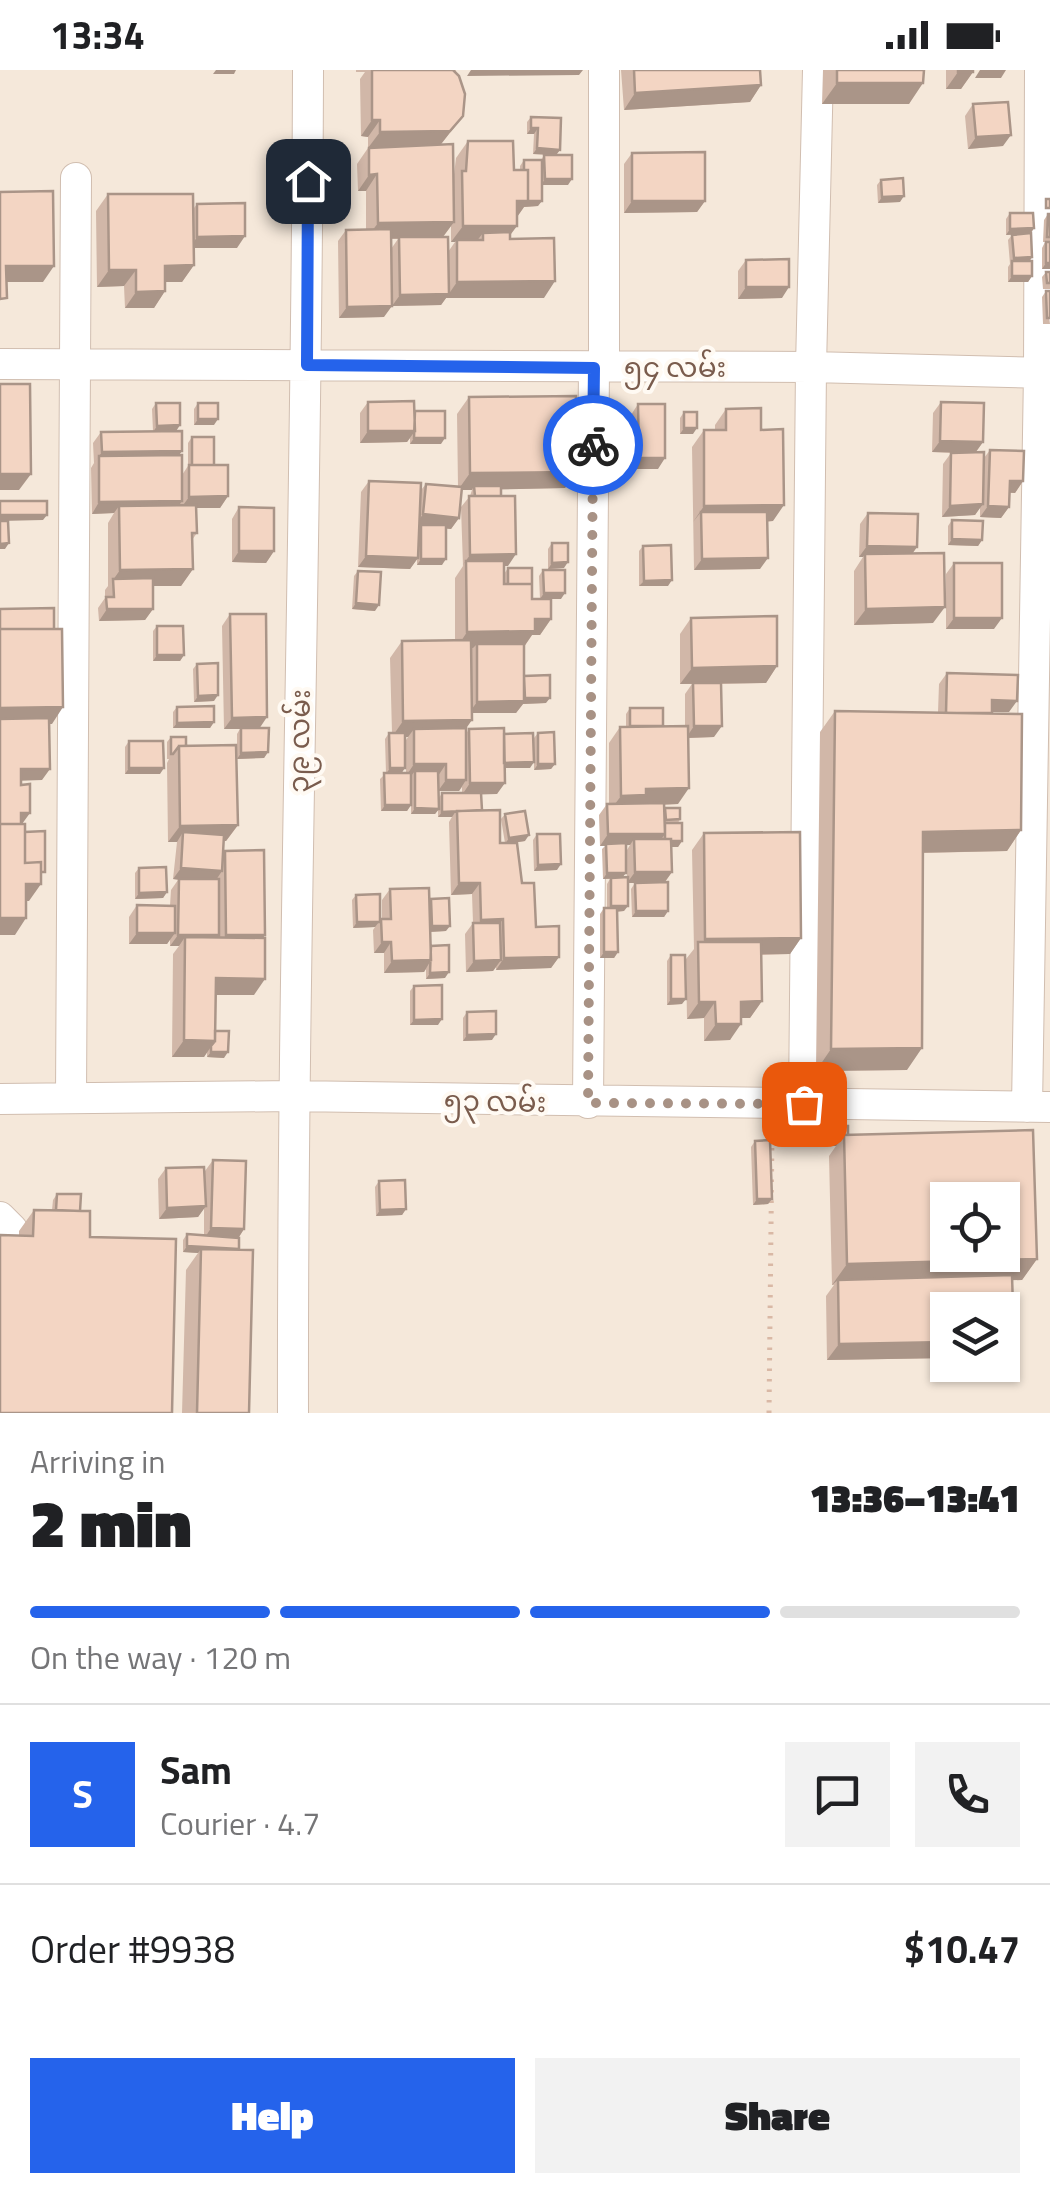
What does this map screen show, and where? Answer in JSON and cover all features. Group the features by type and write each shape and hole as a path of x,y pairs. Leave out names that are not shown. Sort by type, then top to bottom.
{"street":[{"name":"၃၉ လမ်း","path":"293,1413 292,1096 307,365 308,70"},
{"path":"588,1103 604,70"},
{"path":"804,1104 810,367 818,70"},
{"path":"1039,1107 1044,373 1040,70"},
{"path":"71,1098 76,178"},
{"name":"၅၄ လမ်း","path":"0,364 810,367 1044,373"},
{"name":"၅၃ လမ်း","path":"0,1099 292,1096 1039,1107"}],"path":[{"path":"769,1413 773,1105"}],"shaded area":[{"path":"0,70 1050,70 1050,1413 0,1413"}],"building":[{"path":"372,70 453,70 465,94 463,116 450,131 380,132 380,120 372,120"},
{"path":"634,70 760,70 761,85 635,93"},
{"path":"837,70 924,70 923,83 837,83"},
{"path":"1008,102 1011,135 976,137 973,104"},
{"path":"531,117 561,118 560,150 537,148 538,128 531,128"},
{"path":"468,141 513,141 514,170 528,170 528,201 517,201 517,226 463,226 462,171 466,171"},
{"path":"453,144 454,222 378,223 377,174 369,175 369,148"},
{"path":"705,152 705,201 632,201 632,153"},
{"path":"544,155 572,155 572,179 545,179"},
{"path":"524,160 542,160 542,201 528,201 528,170 524,170"},
{"path":"903,178 904,196 882,197 881,180"},
{"path":"53,191 54,266 6,266 7,298 0,299 0,192"},
{"path":"108,194 193,194 194,265 165,266 165,291 136,292 136,270 109,270"},
{"path":"245,203 245,236 197,237 197,204"},
{"path":"1010,213 1033,213 1034,228 1010,229"},
{"path":"391,229 392,306 347,307 346,230"},
{"path":"510,232 510,239 554,238 555,281 457,282 457,240 483,240 483,233"},
{"path":"1031,233 1032,257 1014,258 1012,235"},
{"path":"399,237 448,237 449,294 400,295"},
{"path":"1046,242 1050,242 1050,263 1046,263"},
{"path":"789,259 789,287 746,287 746,260"},
{"path":"1012,261 1032,261 1032,276 1012,276"},
{"path":"1046,291 1050,291 1050,318 1047,318"},
{"path":"0,384 30,384 31,474 0,474"},
{"path":"576,396 577,472 470,473 469,397"},
{"path":"414,401 415,431 368,431 368,402"},
{"path":"941,402 984,403 983,442 940,441"},
{"path":"156,403 180,403 180,425 157,426"},
{"path":"198,403 218,403 218,419 198,419"},
{"path":"638,404 665,404 665,458 639,458"},
{"path":"761,408 761,430 783,429 784,505 704,506 704,430 726,430 726,409"},
{"path":"415,411 445,411 445,438 414,438"},
{"path":"684,412 697,412 697,428 684,428"},
{"path":"182,431 182,451 102,452 101,432"},
{"path":"192,437 214,437 214,465 192,465"},
{"path":"990,450 1024,451 1023,481 1010,481 1009,507 988,506"},
{"path":"984,452 983,504 950,506 951,453"},
{"path":"182,455 182,501 99,502 99,456"},
{"path":"189,465 228,465 228,496 189,497"},
{"path":"369,481 421,483 418,558 366,556"},
{"path":"426,484 462,487 459,518 423,514"},
{"path":"474,486 501,486 501,496 475,496"},
{"path":"469,496 515,496 516,554 470,555"},
{"path":"0,501 47,501 47,515 0,515"},
{"path":"196,505 193,569 120,570 119,506"},
{"path":"239,507 274,508 274,551 239,551"},
{"path":"701,512 767,512 768,558 702,559"},
{"path":"868,513 918,514 917,547 867,546"},
{"path":"952,520 983,521 982,540 952,539"},
{"path":"0,521 8,521 9,543 0,544"},
{"path":"421,525 446,525 446,559 421,559"},
{"path":"552,543 568,543 568,562 552,563"},
{"path":"671,545 672,580 644,581 643,546"},
{"path":"944,553 945,607 866,609 865,554"},
{"path":"466,561 504,561 504,584 532,584 532,599 551,599 551,619 535,619 535,631 467,632"},
{"path":"954,563 1002,563 1002,618 954,618"},
{"path":"508,568 532,568 532,584 508,584"},
{"path":"543,570 565,570 565,593 544,593"},
{"path":"358,571 381,572 379,605 356,603"},
{"path":"153,578 153,609 107,609 106,597 114,597 113,579"},
{"path":"54,608 54,629 0,629 0,609"},
{"path":"230,614 266,614 267,717 232,718"},
{"path":"777,616 777,666 692,668 691,618"},
{"path":"157,626 183,626 184,655 157,655"},
{"path":"0,629 62,629 63,707 0,708"},
{"path":"471,640 472,720 403,721 402,641"},
{"path":"477,644 524,644 524,701 477,702"},
{"path":"218,663 218,695 198,696 197,664"},
{"path":"947,673 1018,675 1017,701 992,700 992,713 946,713"},
{"path":"550,675 550,698 525,698 524,676"},
{"path":"693,683 721,683 722,726 694,726"},
{"path":"214,706 214,722 177,723 177,707"},
{"path":"630,708 663,708 663,726 630,726"},
{"path":"835,711 1022,714 1021,830 923,832 922,1048 831,1049"},
{"path":"49,718 50,769 21,769 21,785 30,784 30,813 21,813 21,824 0,824 0,719"},
{"path":"688,726 689,788 646,789 646,795 621,796 620,727"},
{"path":"241,728 269,728 268,752 241,753"},
{"path":"466,728 466,780 446,780 446,764 414,764 414,729"},
{"path":"504,728 505,783 470,783 469,729"},
{"path":"554,732 555,764 538,764 538,733"},
{"path":"389,733 405,733 405,768 390,768"},
{"path":"533,733 534,762 504,763 504,734"},
{"path":"171,737 186,737 186,746 179,746 171,754"},
{"path":"129,741 163,741 164,768 129,768"},
{"path":"236,745 238,825 180,826 179,746"},
{"path":"415,771 438,771 439,809 415,808"},
{"path":"384,773 411,773 411,805 385,805"},
{"path":"442,793 481,793 482,810 442,812"},
{"path":"664,803 665,834 608,834 607,804"},
{"path":"665,808 680,808 680,819 666,820"},
{"path":"500,810 500,843 517,843 522,883 534,883 536,927 559,926 559,957 504,958 503,919 481,920 480,883 459,883 457,811"},
{"path":"525,811 529,835 509,838 505,814"},
{"path":"665,823 682,823 682,841 665,839"},
{"path":"0,824 25,824 25,863 41,862 41,884 26,884 26,918 0,918"},
{"path":"45,831 45,872 41,872 41,862 25,863 25,832"},
{"path":"183,832 224,835 222,871 181,868"},
{"path":"800,832 801,938 705,939 704,833"},
{"path":"537,834 560,834 561,864 538,865"},
{"path":"634,839 671,839 672,872 635,872"},
{"path":"626,843 626,873 607,873 606,844"},
{"path":"264,850 265,935 226,935 225,851"},
{"path":"166,867 167,892 139,893 139,868"},
{"path":"628,877 628,906 611,906 611,878"},
{"path":"179,879 219,879 219,935 178,935"},
{"path":"668,882 668,911 636,911 635,883"},
{"path":"429,888 431,960 392,961 391,942 382,942 381,919 391,919 390,889"},
{"path":"380,894 380,922 357,922 356,895"},
{"path":"449,898 450,926 432,926 431,899"},
{"path":"137,905 175,906 175,933 137,933"},
{"path":"604,908 617,908 618,952 604,952"},
{"path":"473,923 500,923 501,960 474,961"},
{"path":"185,937 265,938 265,979 216,978 215,1041 184,1040"},
{"path":"698,942 761,942 762,1001 741,1002 741,1024 716,1024 715,1002 699,1002"},
{"path":"449,945 449,972 430,973 431,946"},
{"path":"671,955 685,955 686,999 671,999"},
{"path":"442,985 442,1019 414,1020 414,986"},
{"path":"496,1011 496,1034 467,1035 467,1012"},
{"path":"215,1031 229,1031 228,1052 211,1052"},
{"path":"807,1125 848,1126 848,1135 840,1140 807,1141"},
{"path":"1033,1130 1037,1259 1020,1259 1020,1182 930,1182 930,1262 847,1264 844,1135"},
{"path":"770,1140 772,1199 757,1199 755,1141"},
{"path":"213,1160 246,1161 244,1229 211,1228"},
{"path":"204,1167 206,1206 167,1208 166,1168"},
{"path":"405,1180 406,1209 380,1210 379,1181"},
{"path":"57,1194 81,1194 80,1211 56,1210"},
{"path":"34,1210 90,1211 90,1237 176,1239 172,1413 0,1413 0,1235 33,1236"},
{"path":"187,1234 239,1238 239,1249 187,1246"},
{"path":"201,1249 253,1250 249,1413 197,1413"},
{"path":"1012,1275 1013,1292 930,1292 930,1342 839,1344 838,1280"}],"way so far":[{"path":"593,445 588,1103 804,1104"}],"route":[{"path":"308,181 307,365 594,368 593,445"}]}
